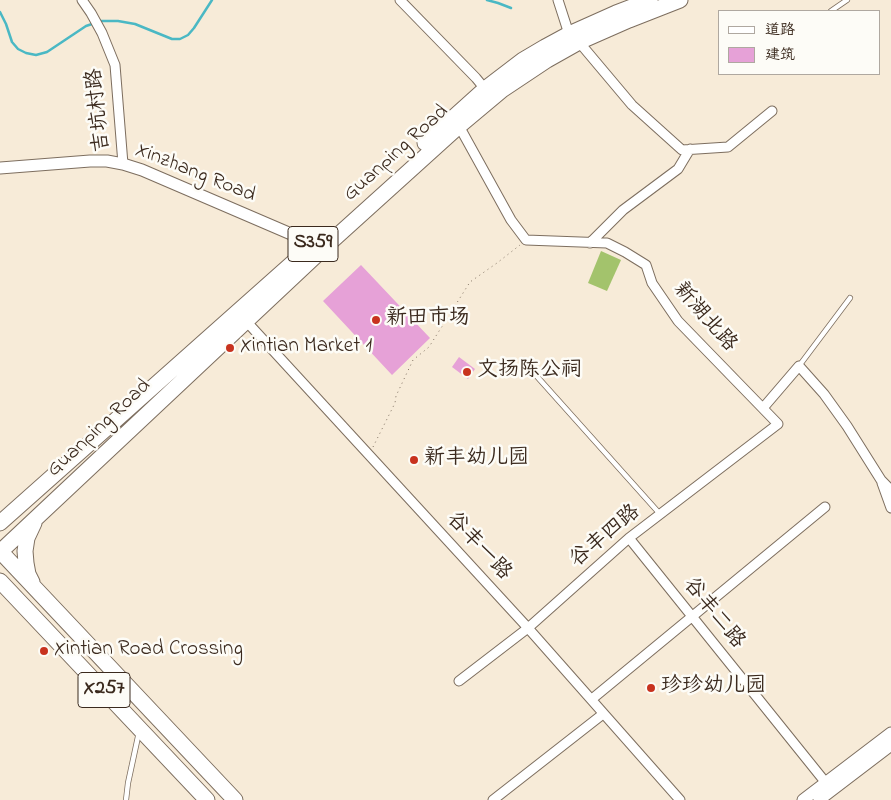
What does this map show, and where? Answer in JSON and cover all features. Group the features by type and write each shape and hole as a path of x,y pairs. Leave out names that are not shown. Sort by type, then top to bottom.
{"main road":[{"name":"Guanping Road","path":"0,523 6,513 310,247 485,89 523,60 545,47 629,20 656,2 680,0"},
{"name":"Guanping Road","path":"0,551 333,240 459,126 502,90 574,38"},
{"path":"34,587 28,574 25,551 29,532 39,515"},
{"name":"X257","path":"0,551 235,800"},
{"name":"X257","path":"0,581 207,800"},
{"path":"0,596 14,601 25,608"}],"street":[{"name":"吉坑村路","path":"82,0 102,33 115,65 124,164"},
{"path":"400,0 485,89"},
{"path":"558,0 574,38 632,104 682,150 728,147 772,111"},
{"path":"459,126 511,220 526,240"},
{"path":"590,243 623,210 678,169 690,149"},
{"name":"Xinzhang Road","path":"0,168 90,161 124,164 298,237 310,247"},
{"name":"新湖北路","path":"526,240 607,243 646,265 652,283 678,321 778,424"},
{"name":"谷丰一路","path":"246,321 528,628 680,800"},
{"path":"762,408 799,366 824,394 848,426 881,480 891,508"},
{"name":"谷丰四路","path":"459,681 528,628 629,538 778,424"},
{"path":"881,480 891,490"},
{"path":"592,699 825,507"},
{"name":"谷丰二路","path":"629,538 826,783"},
{"path":"493,800 603,714"},
{"path":"804,800 891,733"},
{"path":"819,800 891,745"}],"lane":[{"path":"832,10 847,0"},
{"path":"799,366 850,298"},
{"path":"524,362 660,514"},
{"path":"126,800 140,728"}],"path":[{"path":"369,455 395,403 396,396 413,360 429,347 470,282 497,264 526,240"}],"green space":[{"path":"601,251 621,260 607,291 588,283"}],"building":[{"name":"新田市场","path":"361,265 430,338 392,375 323,301"},
{"path":"459,357 475,369 468,379 452,367"}],"waterway":[{"path":"0,12 12,42 18,49 36,55 47,52 86,26 101,21 135,24 172,39 180,39 188,35 194,28 212,0"},
{"path":"487,0 511,8"}],"place":[{"name":"新田市场","path":"376,320"},
{"name":"Xintian Market 1","path":"230,348"},
{"name":"文扬陈公祠","path":"467,372"},
{"name":"新丰幼儿园","path":"414,460"},
{"name":"Xintian Road Crossing","path":"44,651"},
{"name":"珍珍幼儿园","path":"651,688"}]}
